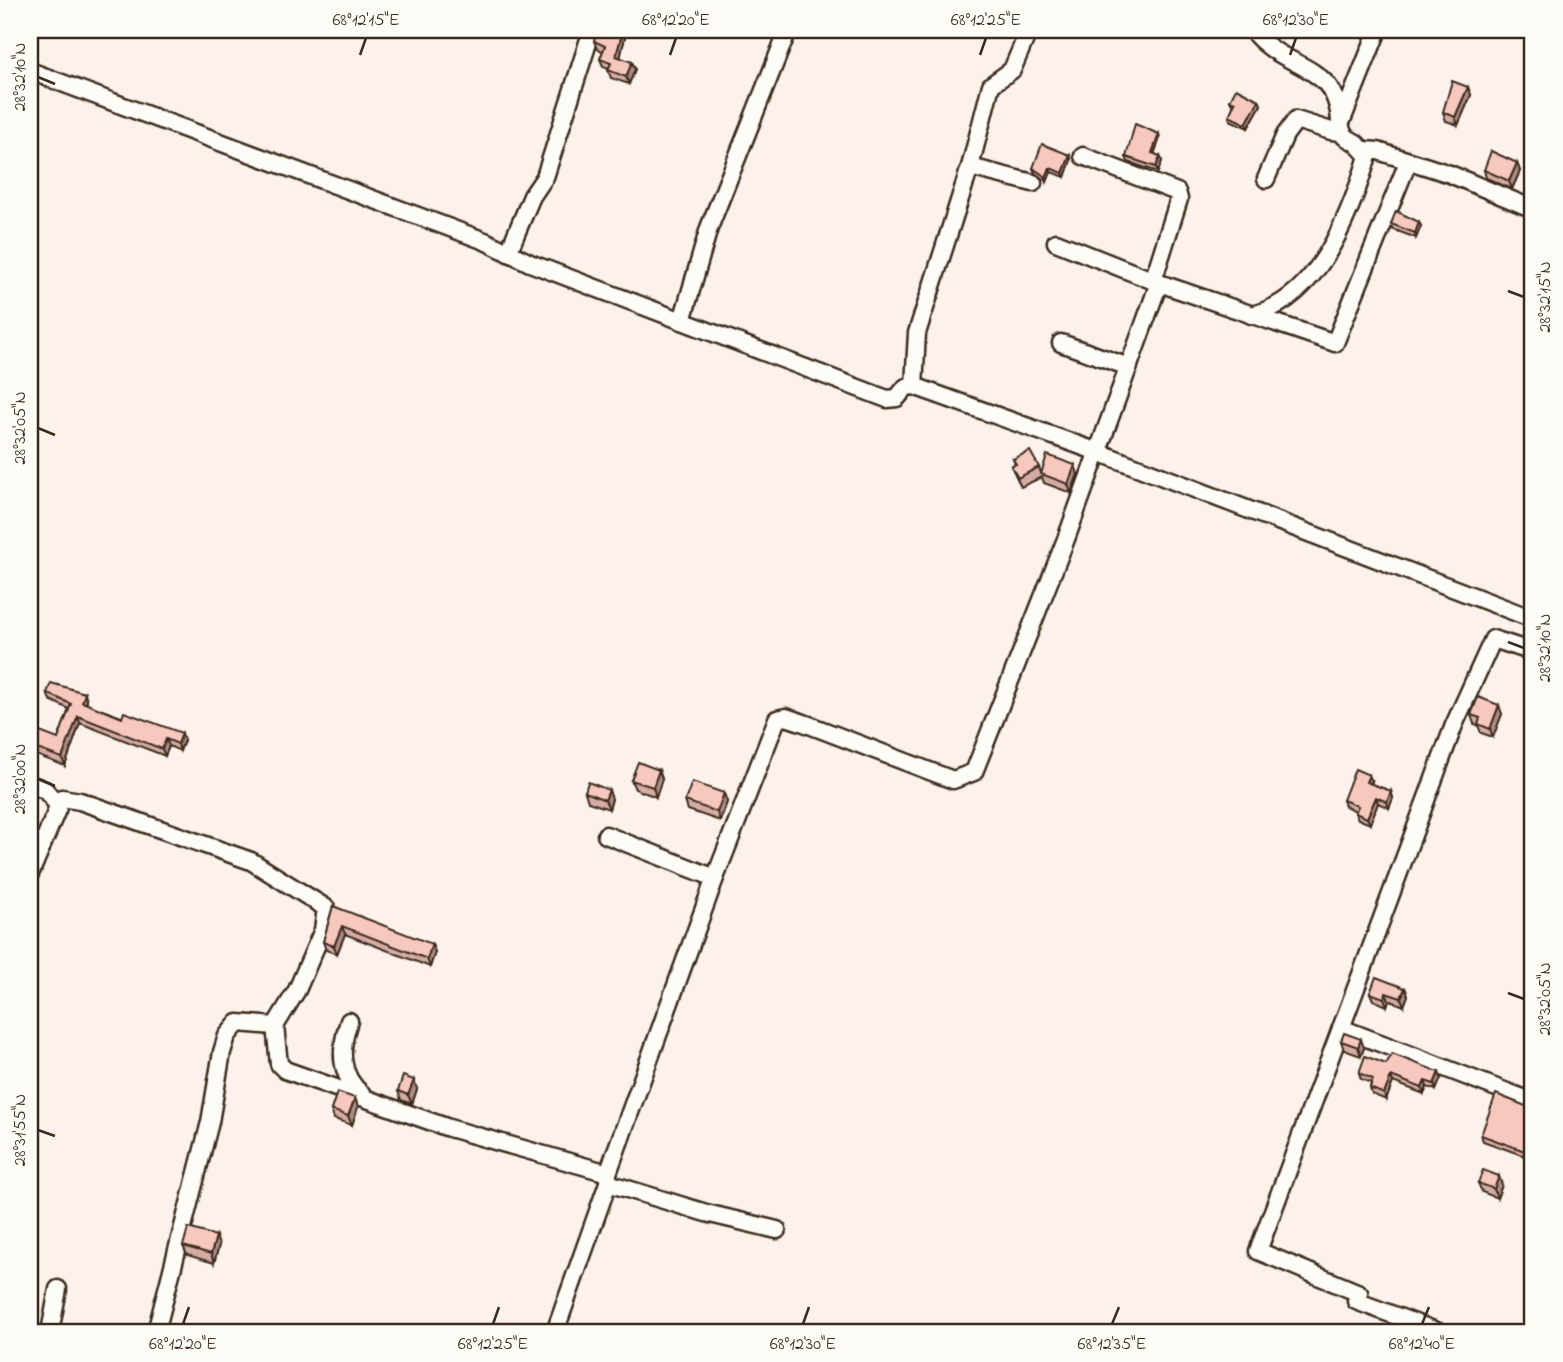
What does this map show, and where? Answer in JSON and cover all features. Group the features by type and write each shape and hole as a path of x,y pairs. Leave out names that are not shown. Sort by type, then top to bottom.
{"street":[{"path":"508,253 533,196 545,177 592,30"},
{"path":"681,321 709,228 788,30"},
{"path":"905,390 917,333 970,167 990,85 1013,70 1029,30"},
{"path":"1251,315 1269,311 1287,299 1318,267 1340,233 1367,156 1341,128 1340,104 1332,89 1318,73 1269,48 1252,30"},
{"path":"1341,128 1378,30"},
{"path":"30,71 485,241 508,253 681,321 887,399 905,390 1098,453 1533,619"},
{"path":"1266,179 1285,135 1296,120 1331,131 1341,128"},
{"path":"1364,150 1378,151 1450,174 1533,209"},
{"path":"555,1332 715,878 777,719 786,717 804,723 953,780 974,772 1129,367 1179,199 1177,192 1083,156"},
{"path":"1056,242 1156,282 1335,343 1408,162"},
{"path":"970,167 1033,183"},
{"path":"1061,343 1129,367"},
{"path":"1439,1332 1402,1326 1356,1301 1359,1293 1258,1251 1454,725 1493,639 1533,652"},
{"path":"30,784 45,790 57,804"},
{"path":"30,874 57,804 62,798 80,800 251,862 326,908 318,942 297,990 275,1026 279,1064 285,1070 449,1128 608,1178 706,1213 777,1230"},
{"path":"606,835 715,878"},
{"path":"349,1021 341,1044 342,1064 358,1090 368,1098"},
{"path":"156,1332 210,1122 227,1036 238,1023 275,1026"},
{"path":"1341,1028 1533,1102"},
{"path":"50,1332 58,1289"}],"building":[{"path":"597,30 623,30 616,56 632,62 626,77 608,70 611,63 600,59 605,46 594,41"},
{"path":"1452,81 1468,87 1455,117 1443,112"},
{"path":"1236,88 1259,100 1246,124 1229,116 1235,102 1230,100"},
{"path":"1135,124 1159,134 1152,153 1160,156 1156,167 1126,157"},
{"path":"1042,144 1070,155 1063,173 1050,168 1046,177 1033,168"},
{"path":"1491,151 1517,163 1509,181 1484,170"},
{"path":"1396,211 1419,222 1415,233 1391,224"},
{"path":"1030,451 1039,467 1018,478 1011,466 1016,464 1013,459"},
{"path":"1047,455 1075,465 1068,484 1041,474"},
{"path":"51,683 85,693 82,702 122,718 124,712 182,733 178,744 166,739 162,749 78,716 62,758 34,748 40,732 58,739 71,704 47,693"},
{"path":"1478,697 1499,705 1490,729 1478,724 1480,718 1471,715"},
{"path":"638,762 659,770 653,787 631,780"},
{"path":"1355,769 1369,775 1366,782 1391,791 1387,802 1376,797 1367,818 1355,813 1358,806 1343,800"},
{"path":"588,782 609,790 605,800 585,792"},
{"path":"692,782 724,793 717,812 685,801"},
{"path":"333,906 432,944 427,959 342,926 334,946 323,942"},
{"path":"1376,977 1405,988 1401,998 1386,993 1384,998 1370,993"},
{"path":"1344,1033 1361,1039 1358,1047 1341,1041"},
{"path":"1533,1033 1533,1049 1527,1047"},
{"path":"1392,1054 1439,1072 1434,1084 1425,1081 1422,1088 1391,1076 1384,1094 1370,1088 1373,1079 1359,1073 1365,1056 1386,1064"},
{"path":"403,1076 414,1080 408,1095 398,1091"},
{"path":"337,1092 355,1098 348,1116 331,1110"},
{"path":"1496,1094 1533,1109 1533,1154 1481,1135"},
{"path":"1483,1170 1499,1176 1494,1189 1478,1183"},
{"path":"188,1228 216,1236 211,1254 183,1246"}]}
